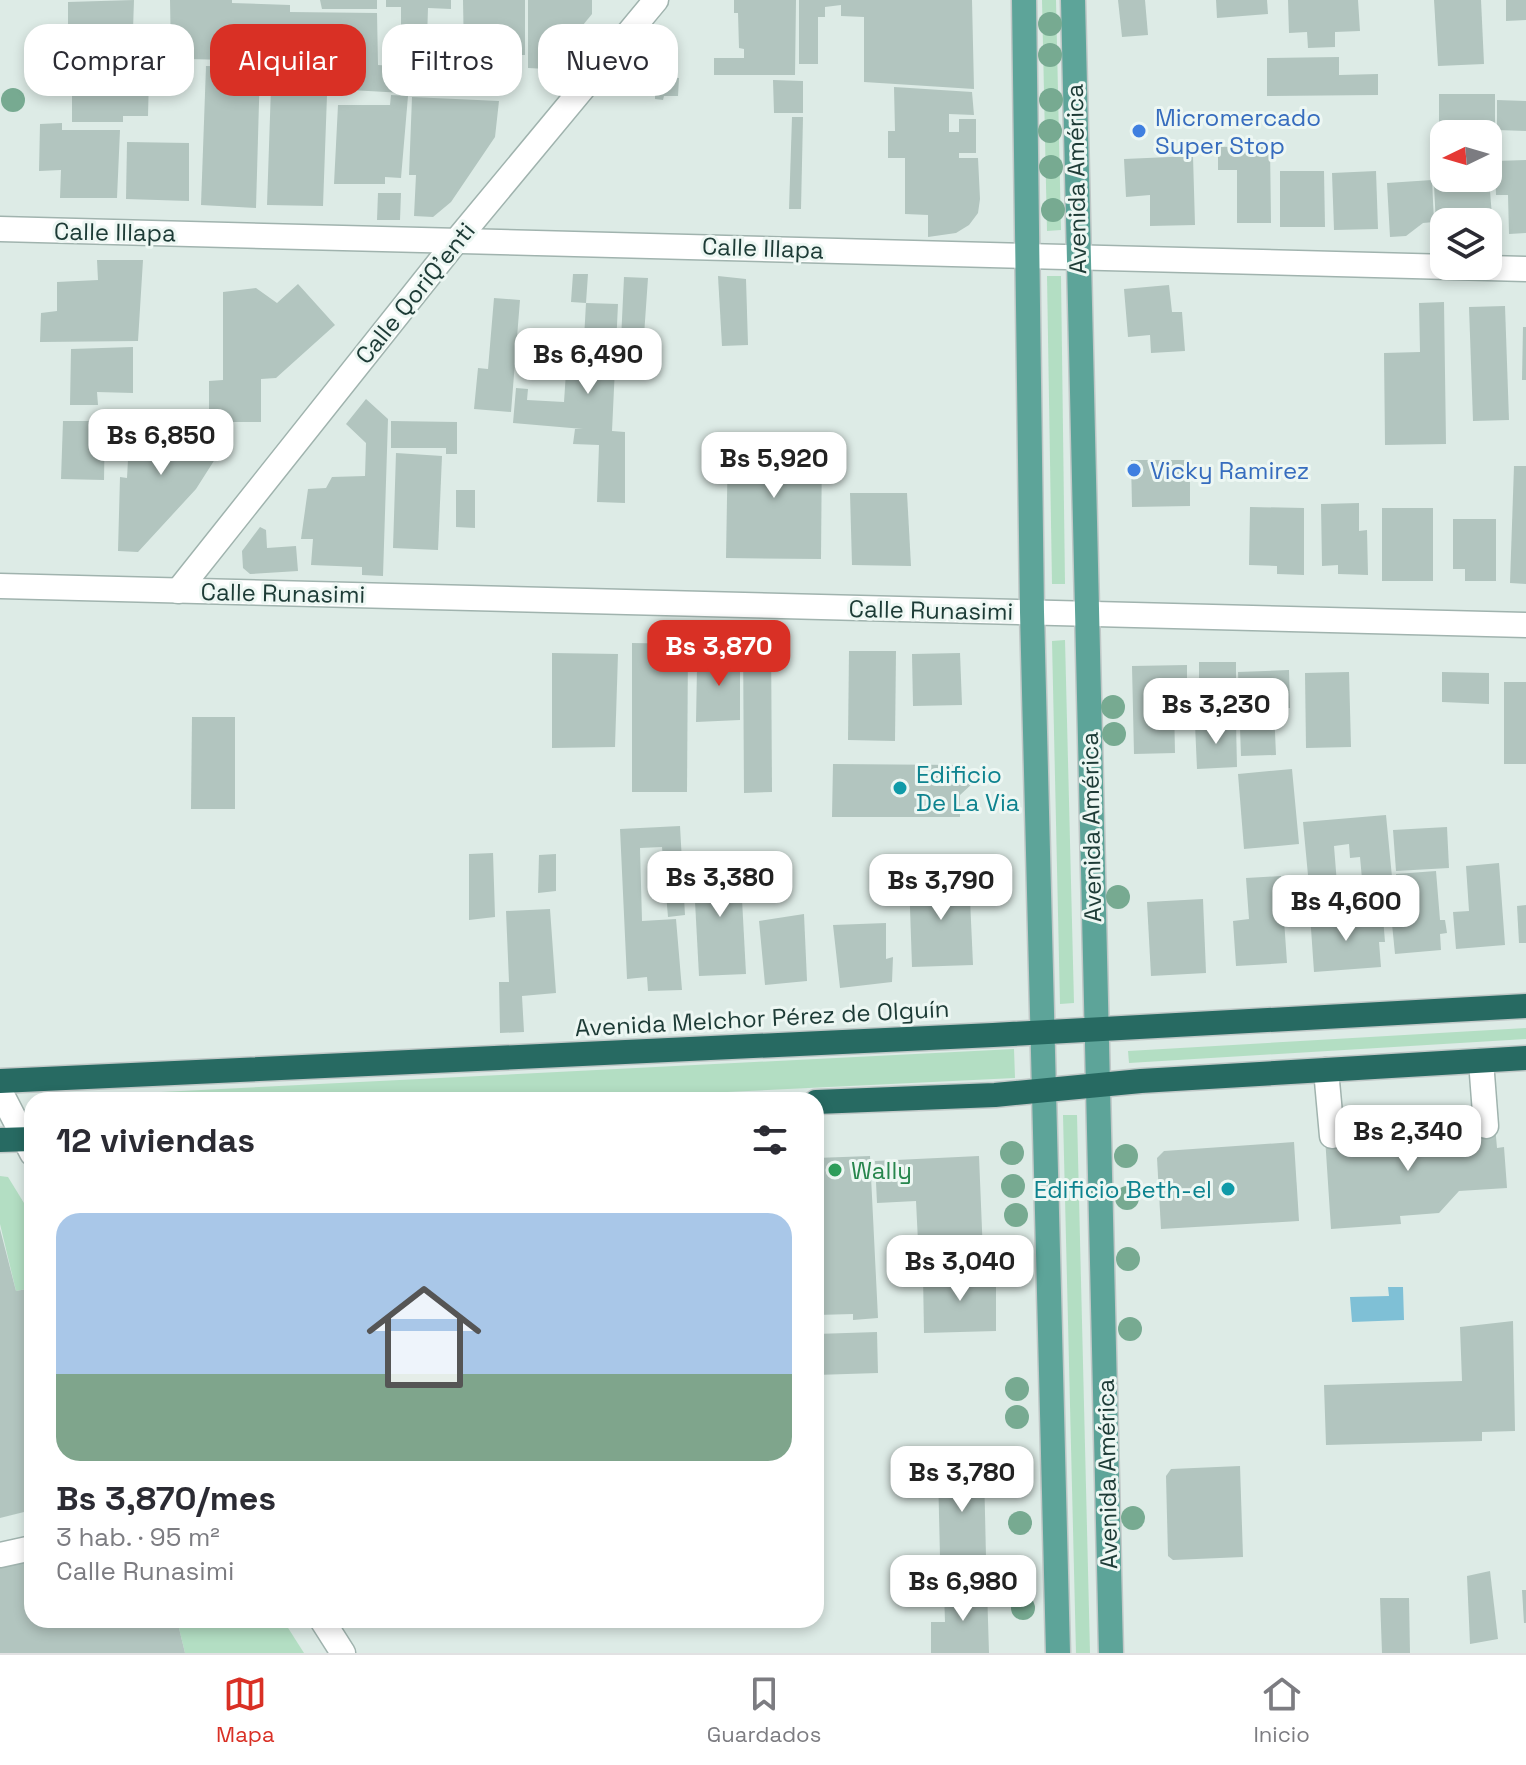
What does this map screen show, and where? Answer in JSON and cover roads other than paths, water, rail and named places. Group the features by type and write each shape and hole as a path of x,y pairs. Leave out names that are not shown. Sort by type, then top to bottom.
{"highway":[{"name":"Avenida Melchor Pérez de Olguín","path":"0,1081 1096,1030 1526,1006"},
{"path":"824,1102 995,1095 1526,1058"}],"main road":[{"name":"Avenida América","path":"1024,0 1032,612 1058,1653"},
{"name":"Avenida América","path":"1073,0 1111,1653"}],"street":[{"name":"Calle QoriQ'enti","path":"178,591 457,240 656,0"},
{"name":"Calle Illapa","path":"0,229 1526,269"},
{"name":"Calle Runasimi","path":"0,586 1526,625"},
{"path":"1481,1061 1486,1126"},
{"path":"1326,1070 1332,1136"},
{"path":"0,1091 22,1143"},
{"path":"0,1555 24,1550"},
{"path":"327,1628 343,1653"}],"water":[{"path":"1388,1287 1403,1287 1404,1320 1352,1322 1350,1297 1389,1296"}],"place":[{"name":"Micromercado Super Stop","path":"1139,131"},
{"name":"Vicky Ramirez","path":"1134,470"},
{"name":"Edificio De La Via","path":"900,788"},
{"name":"Wally","path":"835,1170"},
{"name":"Edificio Beth-el","path":"1228,1189"}]}
